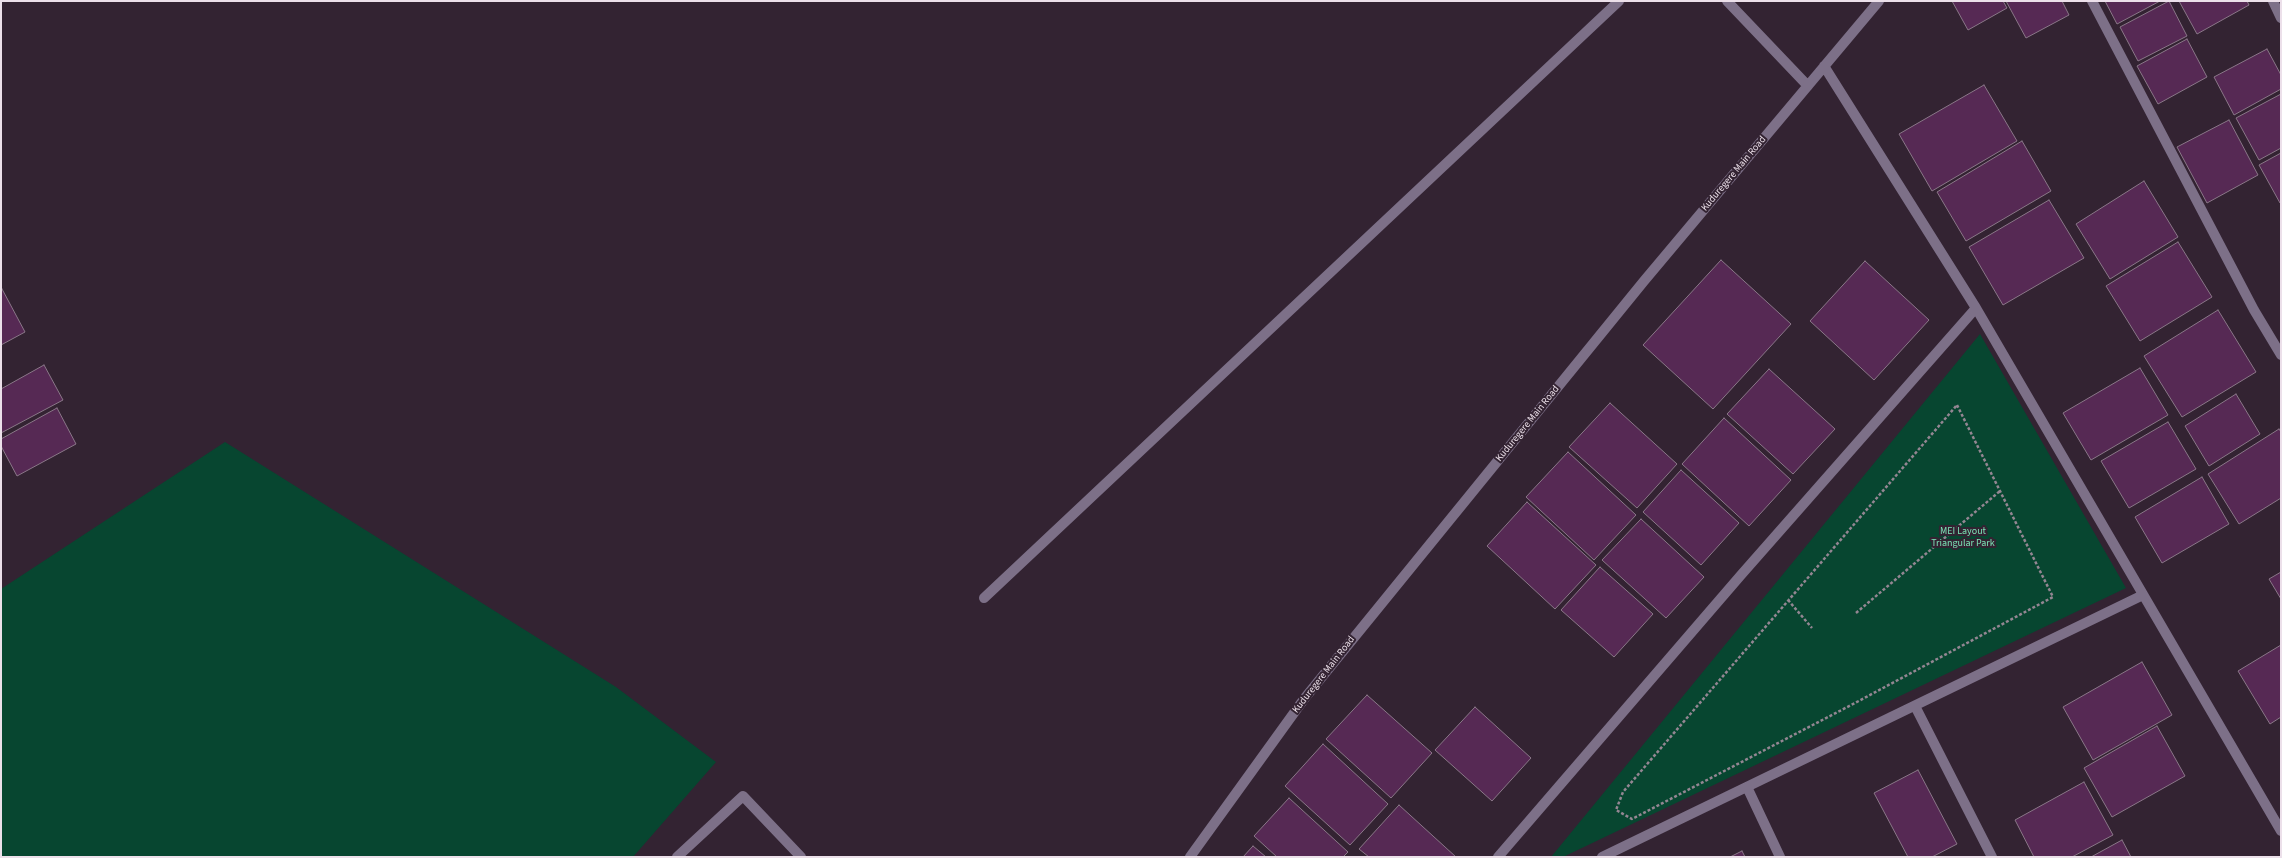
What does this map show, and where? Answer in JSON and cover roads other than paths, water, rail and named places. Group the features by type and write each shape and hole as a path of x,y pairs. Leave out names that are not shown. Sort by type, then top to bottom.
{"street":[{"path":"984,598 1619,1"},
{"path":"1727,1 1808,86"},
{"name":"Kuduregere Main Road","path":"1190,857 1304,699 1644,281 1879,1"},
{"path":"2092,1 2254,310 2281,354"},
{"path":"2273,1 2281,18"},
{"path":"1824,66 1976,308 2281,831"},
{"path":"1498,857 1741,575 1976,308"},
{"path":"1602,857 2143,595"},
{"path":"1916,706 1992,857"},
{"path":"1747,787 1780,857"},
{"path":"677,857 743,796 801,857"}],"park label":[{"name":"MEI Layout Triangular Park","path":"1963,538"}]}
